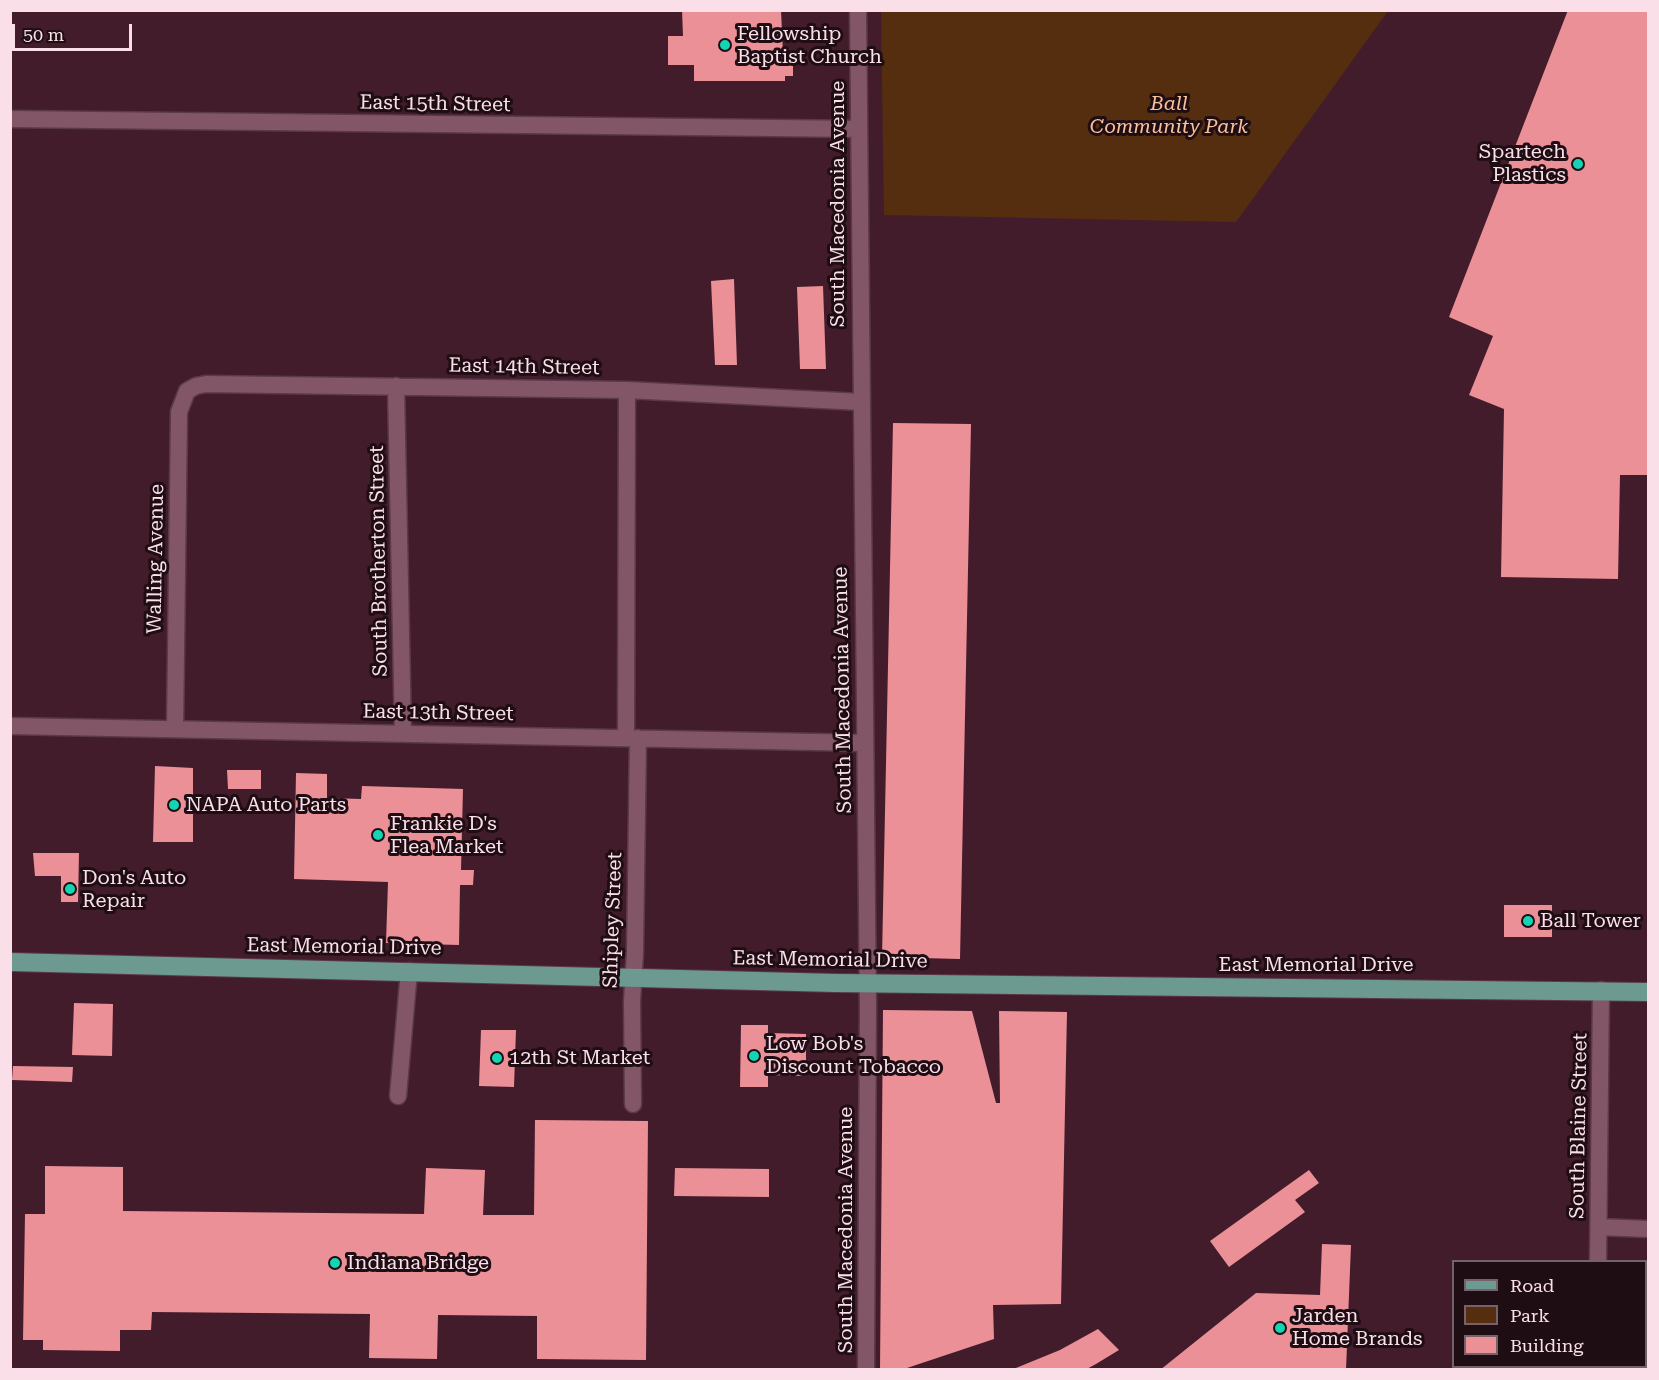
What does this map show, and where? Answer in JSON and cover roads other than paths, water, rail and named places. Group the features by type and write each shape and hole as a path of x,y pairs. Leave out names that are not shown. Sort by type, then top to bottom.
{"main road":[{"name":"East Memorial Drive","path":"10,962 409,971 633,979 1648,992"}],"street":[{"name":"South Macedonia Avenue","path":"858,10 867,983 866,1370"},
{"name":"East 15th Street","path":"10,120 859,129"},
{"name":"East 14th Street","path":"187,391 206,384 627,390 861,402"},
{"name":"South Brotherton Street","path":"396,387 403,734"},
{"name":"Shipley Street","path":"627,390 632,737 633,1104"},
{"name":"Walling Avenue","path":"175,729 179,412 187,391"},
{"name":"East 13th Street","path":"10,726 865,743"},
{"path":"398,1096 409,971"},
{"name":"South Blaine Street","path":"1598,1260 1601,990"},
{"path":"1599,1227 1648,1229"}],"place":[{"name":"Fellowship Baptist Church","path":"725,45"},
{"name":"Spartech Plastics","path":"1578,164"},
{"name":"NAPA Auto Parts","path":"174,805"},
{"name":"Frankie D's Flea Market","path":"378,835"},
{"name":"Don's Auto Repair","path":"70,889"},
{"name":"Ball Tower","path":"1528,921"},
{"name":"Low Bob's Discount Tobacco","path":"754,1056"},
{"name":"12th St Market","path":"497,1058"},
{"name":"Indiana Bridge","path":"335,1263"},
{"name":"Jarden Home Brands","path":"1280,1328"}],"park label":[{"name":"Ball Community Park","path":"1169,116"}]}
